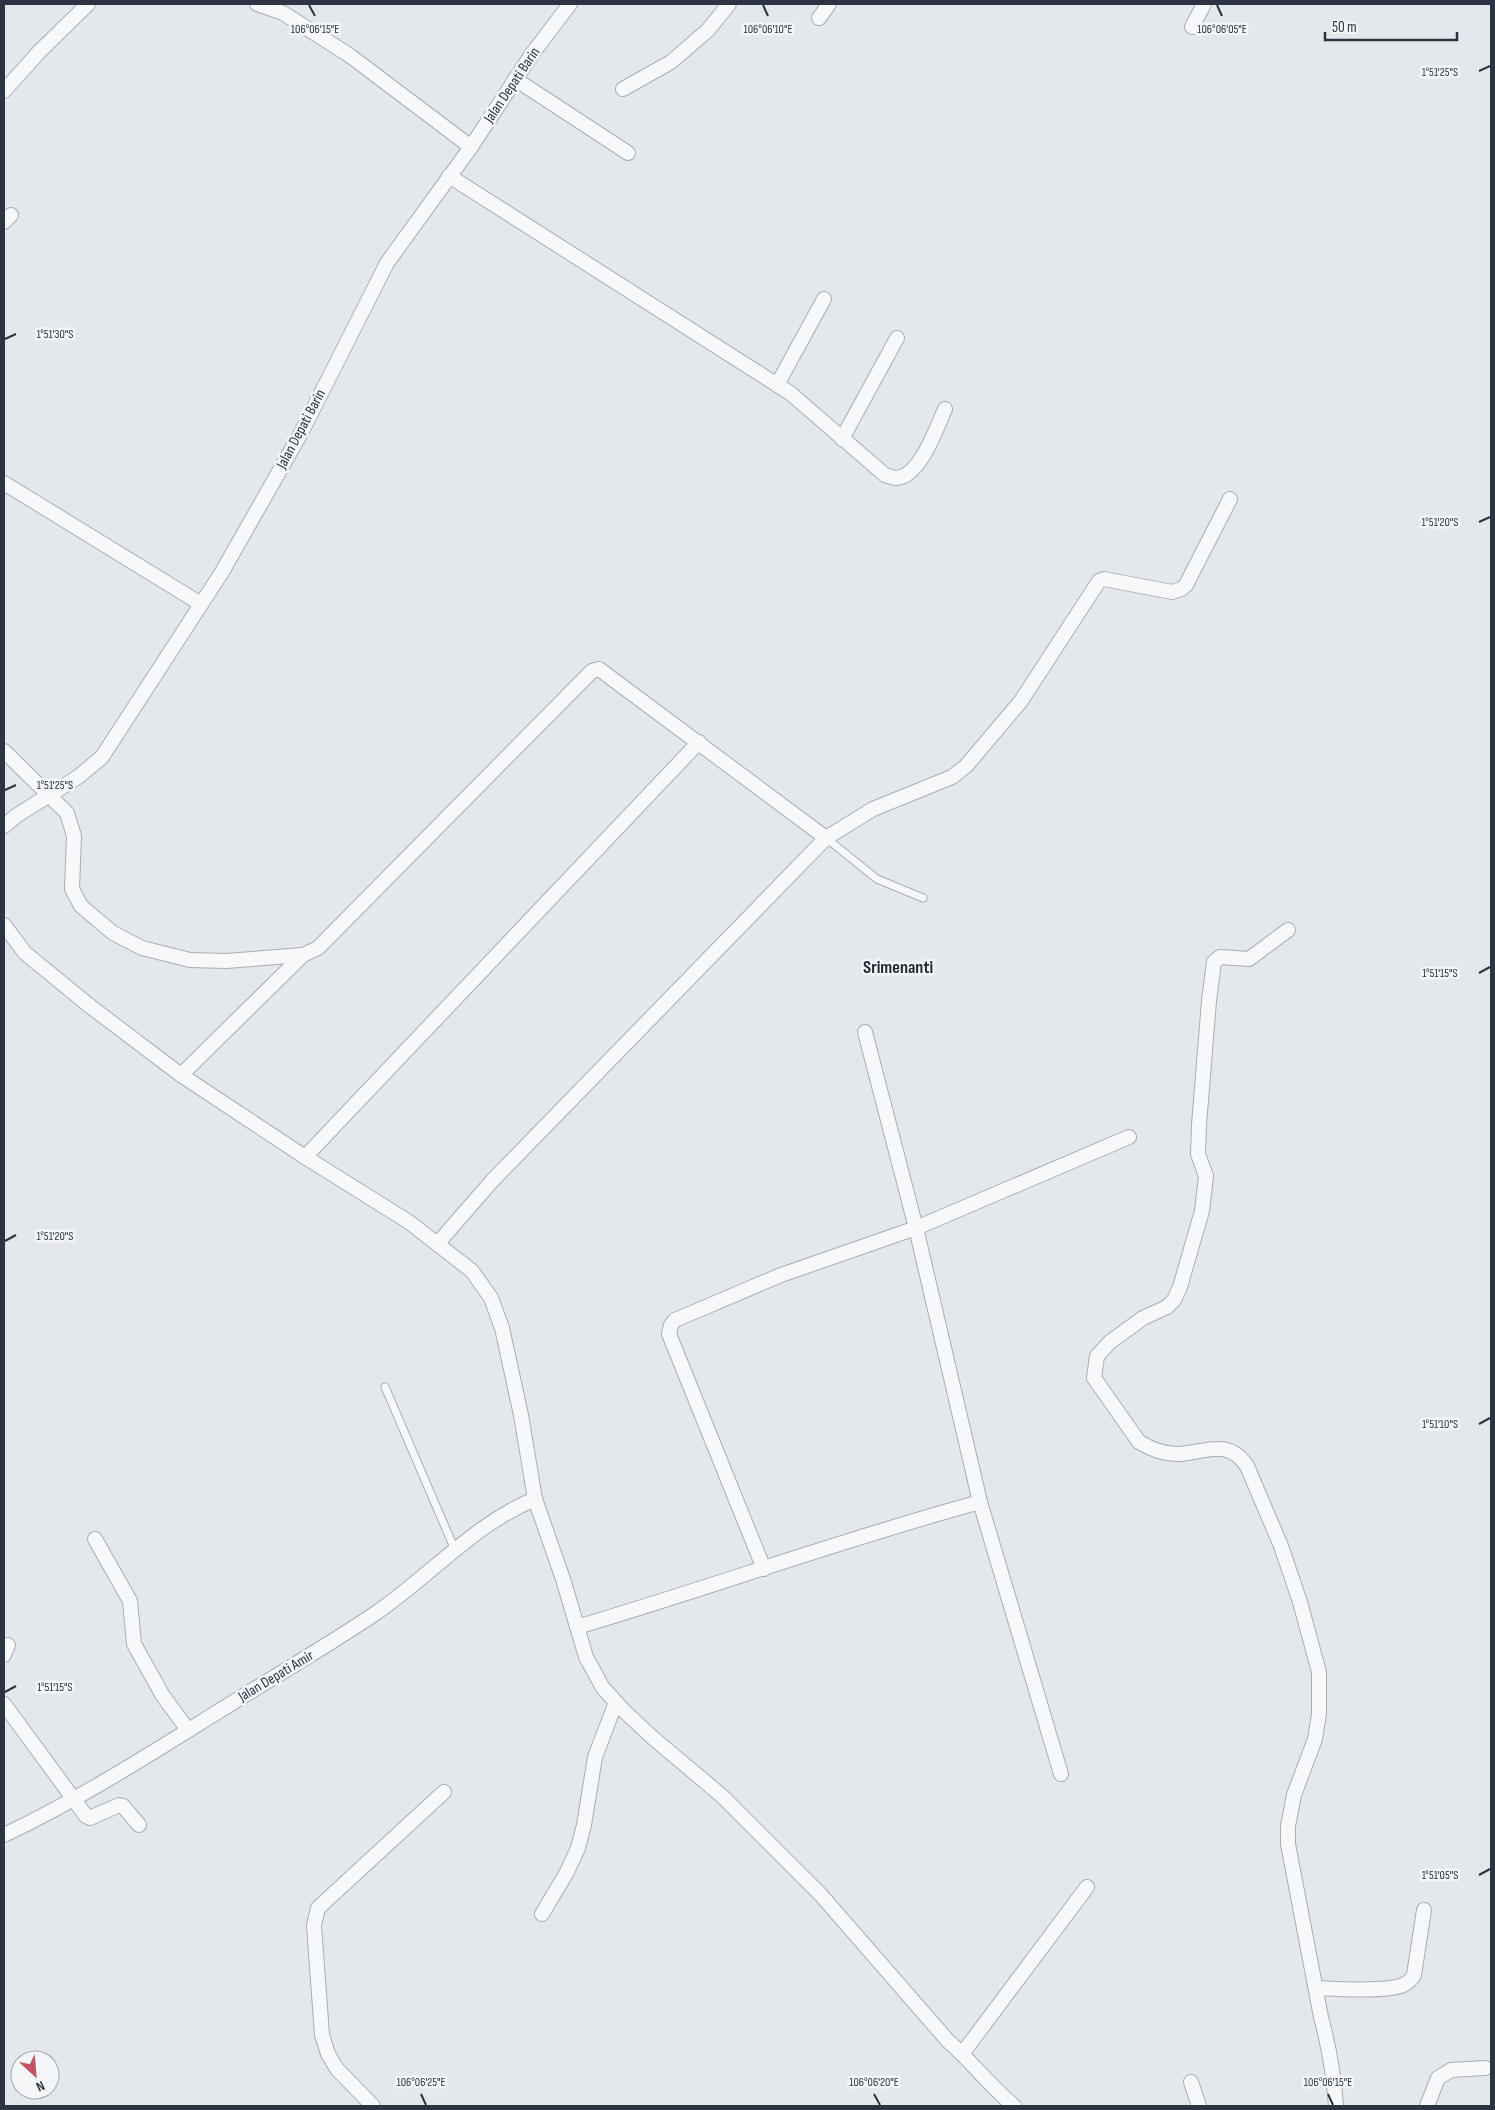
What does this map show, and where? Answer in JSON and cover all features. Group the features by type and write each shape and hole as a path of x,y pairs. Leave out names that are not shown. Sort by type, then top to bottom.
{"street":[{"path":"6,82 88,4"},
{"path":"257,4 283,13 349,55 471,147"},
{"name":"Jalan Depati Barin","path":"4,826 16,816 78,777 102,757 222,572 301,433 387,263 471,147 532,54 570,4"},
{"path":"623,89 671,62 708,30 729,4"},
{"path":"819,18 829,4"},
{"path":"1192,27 1204,4"},
{"path":"515,80 628,153"},
{"path":"449,176 777,384 885,475 896,478 902,477 917,465 926,451 945,409"},
{"path":"777,384 824,299"},
{"path":"842,439 897,338"},
{"path":"4,483 201,604"},
{"path":"438,1243 492,1181 826,838 873,809 952,777 966,766 1021,701 1099,581 1104,579 1172,592 1186,585 1230,500"},
{"path":"181,1075 303,955 318,948 595,669 602,669 826,838"},
{"path":"305,1157 699,742"},
{"path":"4,751 67,813 74,836 72,889 77,899 95,919 113,933 142,948 190,960 226,961 303,955"},
{"path":"4,925 25,953 91,1008 181,1075 305,1157 409,1222 438,1243 472,1272 491,1298 502,1328 521,1415 535,1499 586,1657 603,1688 653,1738 722,1796 814,1888 948,2041 993,2088 1014,2106"},
{"path":"1288,930 1249,960 1220,957 1214,962 1209,1001 1198,1154 1206,1176 1202,1210 1180,1287 1174,1300 1166,1307 1143,1318 1110,1342 1097,1356 1094,1378 1139,1442 1150,1448 1170,1454 1218,1448 1239,1455 1246,1466 1281,1546 1300,1602 1319,1672 1319,1714 1315,1739 1294,1795 1288,1826 1288,1844 1334,2080 1336,2106"},
{"path":"865,1032 916,1228 980,1502 1061,1774"},
{"path":"764,1569 669,1334 671,1325 675,1320 781,1275 916,1228 1129,1137"},
{"name":"Jalan Depati Amir","path":"4,1835 72,1799 309,1656 378,1612 455,1550 514,1508 535,1499"},
{"path":"577,1627 764,1569 922,1517 980,1502"},
{"path":"95,1539 130,1601 134,1644 164,1696 188,1730"},
{"path":"542,1914 567,1872 578,1848 584,1825 595,1757 616,1702"},
{"path":"4,1704 81,1812 89,1818 119,1805 123,1806 139,1825"},
{"path":"373,2106 337,2069 328,2054 322,2035 314,1925 315,1916 318,1908 444,1792"},
{"path":"962,2054 1087,1887"},
{"path":"1317,1988 1353,1990 1405,1985 1414,1975 1424,1910"},
{"path":"1427,2106 1438,2078 1451,2070 1485,2068"},
{"path":"1191,2082 1199,2106"}],"lane":[{"path":"826,838 877,879 924,898"},
{"path":"385,1387 455,1550"}],"district":[{"name":"Srimenanti","path":"898,967"}]}
